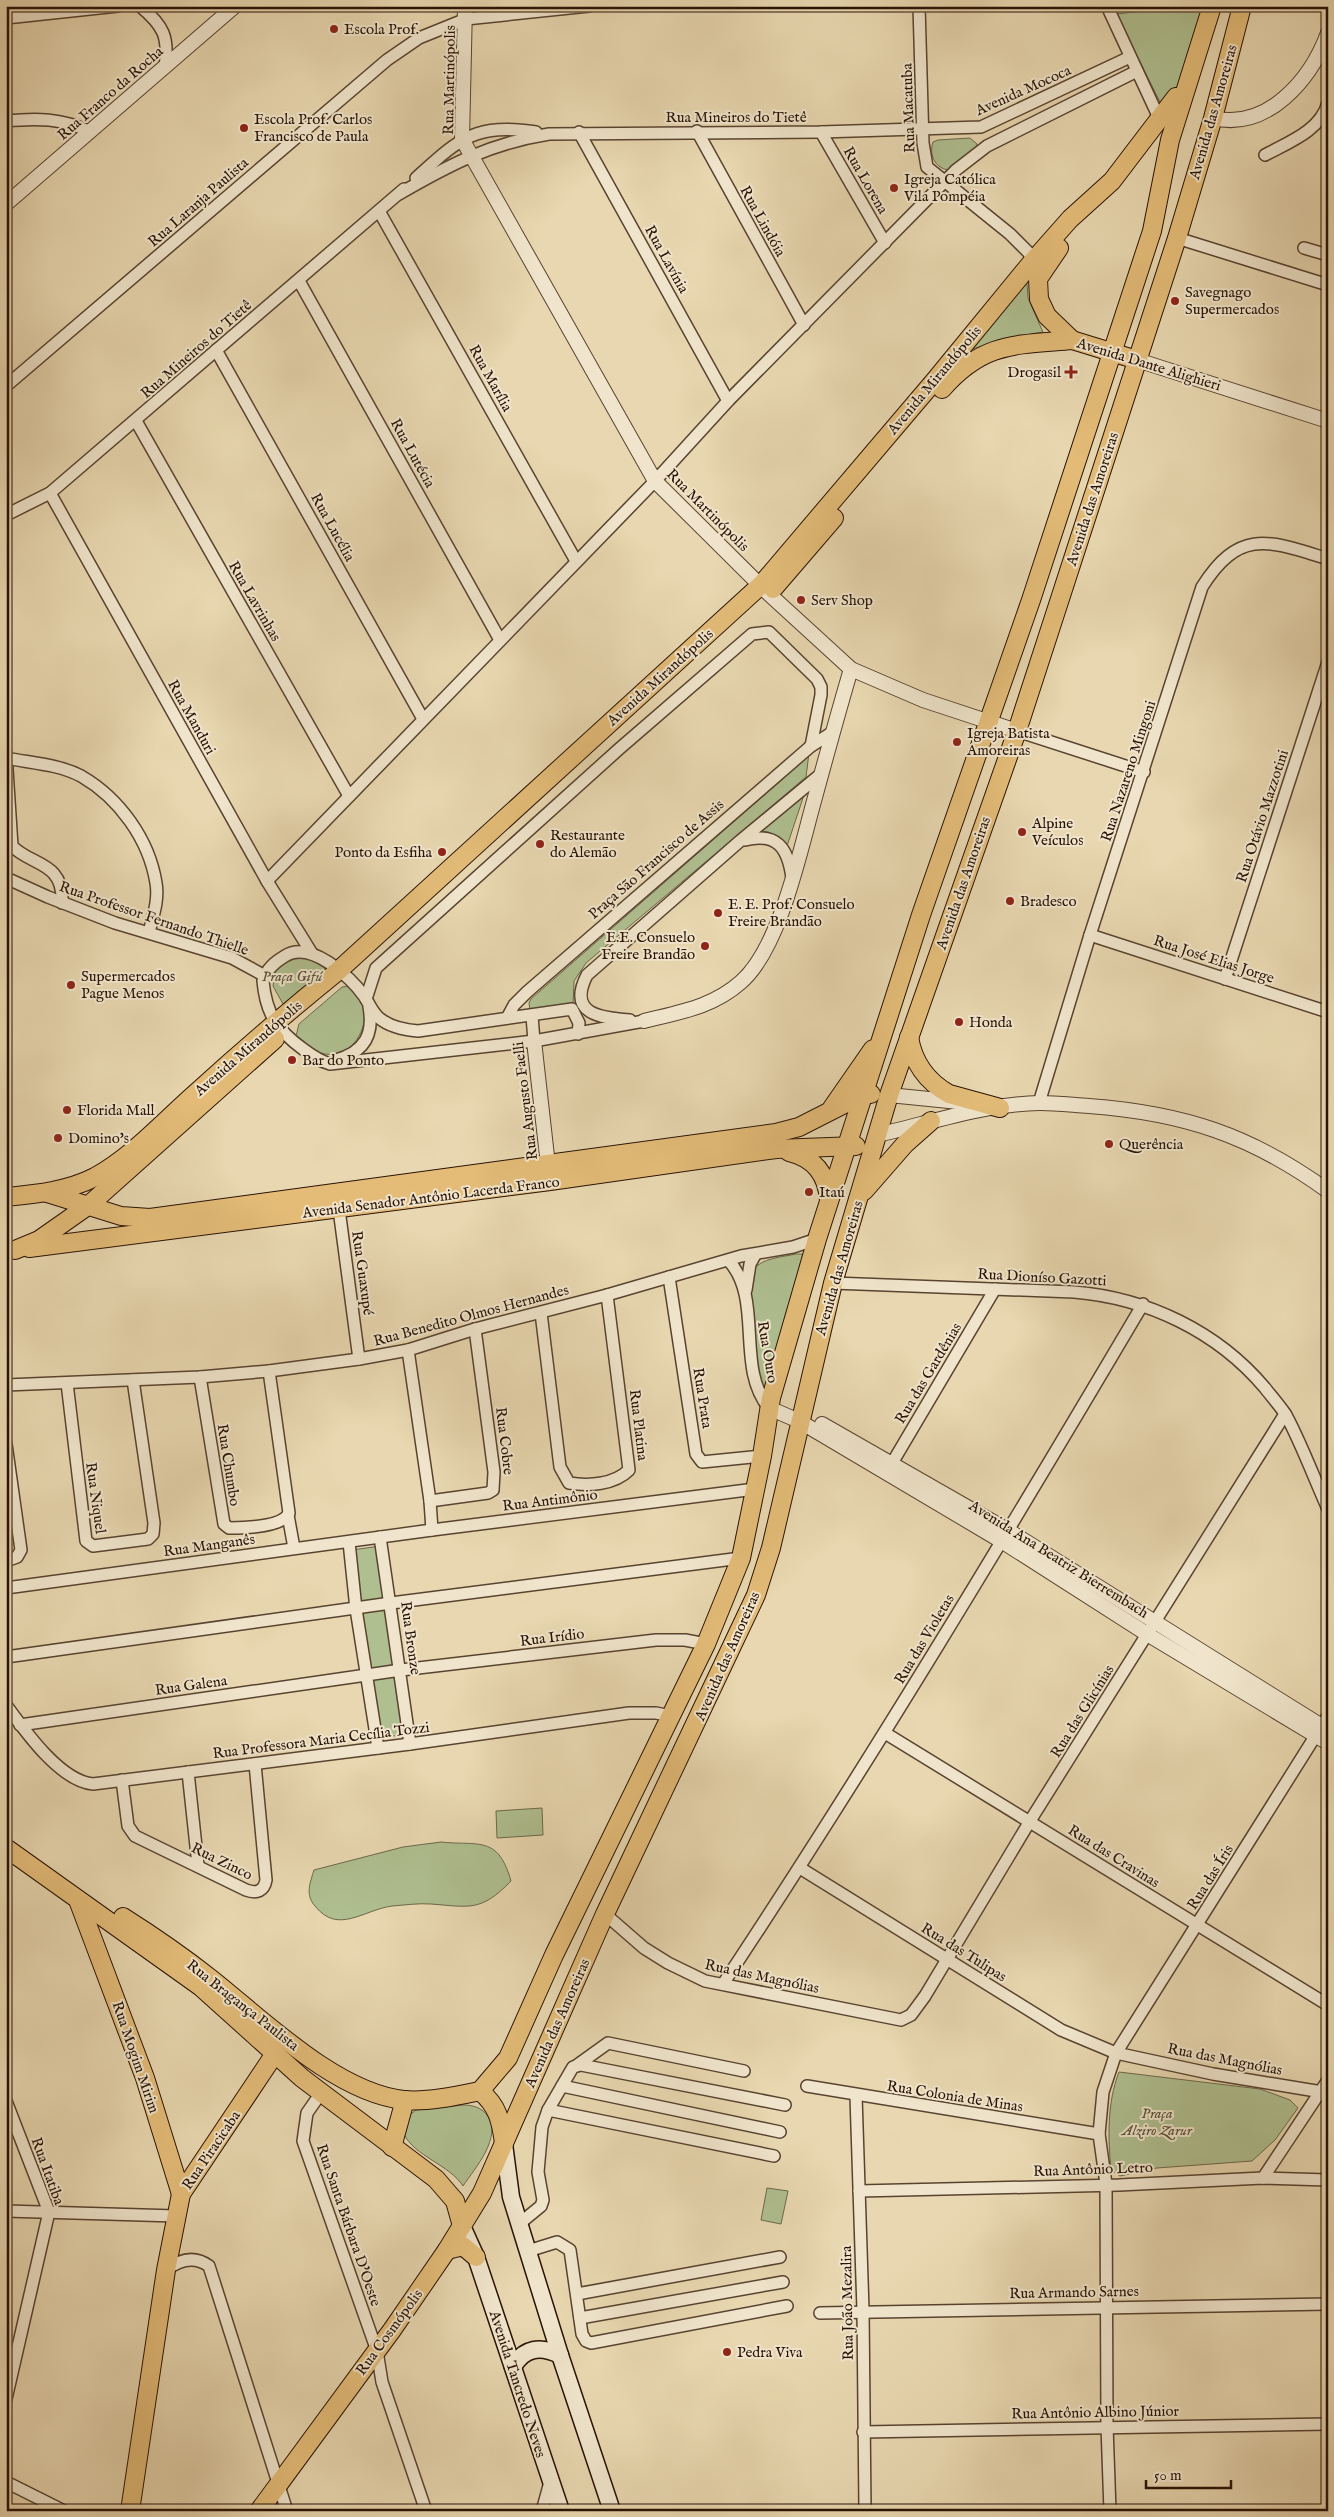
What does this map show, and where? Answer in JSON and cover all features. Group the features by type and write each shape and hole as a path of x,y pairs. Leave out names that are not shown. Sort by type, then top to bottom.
{"main road":[{"name":"Avenida das Amoreiras","path":"480,2091 508,2058 554,1955 706,1644 741,1558 762,1456 770,1403 817,1239 987,722 1031,600 1152,231 1170,140 1212,6"},
{"name":"Avenida das Amoreiras","path":"504,2144 605,1914 725,1665 756,1595 771,1548 800,1416 833,1283 889,1095 1017,731 1177,238 1213,118 1242,6"},
{"name":"Avenida Mirandópolis","path":"765,590 1032,262 1070,219 1112,181 1160,120 1191,70"},
{"path":"1038,279 1045,266 1112,181"},
{"name":"Avenida Dante Alighieri","path":"1038,279 1039,299 1047,316 1072,340 1137,360"},
{"name":"Avenida Mirandópolis","path":"6,1197 52,1195 94,1177 118,1162 342,974 765,590 957,373 983,354 998,348 1020,344 1072,340"},
{"name":"Avenida Mirandópolis","path":"9,1252 39,1240 89,1205 279,1028"},
{"path":"830,1110 884,1032"},
{"path":"909,1037 915,1060 930,1079 942,1090 948,1094 1000,1108"},
{"path":"864,1094 889,1095"},
{"name":"Avenida Senador Antônio Lacerda Franco","path":"52,1195 122,1216 150,1218 337,1191 776,1133 800,1127 864,1094"},
{"path":"859,1197 905,1144 931,1121"},
{"path":"847,1148 877,1135"},
{"name":"Avenida Senador Antônio Lacerda Franco","path":"9,1252 550,1181 776,1149 847,1148"},
{"path":"776,1149 810,1159 826,1181 829,1201"},
{"path":"110,1186 122,1216"},
{"path":"39,1240 65,1209 65,1202 52,1195"},
{"name":"Rua Bragança Paulista","path":"6,1848 201,1987 274,2055"},
{"name":"Rua Bragança Paulista","path":"22,1860 81,1891 147,1932 328,2070 378,2094 405,2100 449,2097 480,2091"},
{"name":"Rua Mogim Mirim","path":"78,1900 145,2078 181,2194"},
{"path":"100,1955 108,1939 123,1930 147,1932"},
{"path":"274,2055 444,2186 459,2209 462,2226"},
{"name":"Rua Piracicaba","path":"130,2511 166,2270 181,2194 274,2055"},
{"path":"480,2091 496,2108 502,2125 511,2196 560,2355 612,2511"},
{"path":"392,2147 405,2100"},
{"name":"Rua Cosmópolis","path":"259,2511 377,2351 447,2250 482,2193 504,2144"},
{"name":"Avenida Tancredo Neves","path":"462,2226 476,2257 561,2511"},
{"path":"447,2250 463,2246 476,2257"},
{"path":"513,2367 516,2360 527,2351 537,2348 549,2350 560,2355"}],"street":[{"path":"6,18 118,6"},
{"path":"140,6 155,18 164,32 168,47 165,67"},
{"name":"Rua Franco da Rocha","path":"6,204 235,6"},
{"name":"Rua Laranja Paulista","path":"6,386 387,60 419,38 466,12 588,6"},
{"name":"Rua Macatuba","path":"920,6 924,157 927,167 1010,234 1028,253 1038,279"},
{"path":"1107,6 1160,120"},
{"name":"Rua Martinópolis","path":"466,12 462,139 655,481 765,590 851,670 923,700 1144,772"},
{"path":"1213,118 1224,121 1240,120 1274,107 1302,83 1328,33"},
{"name":"Avenida Mococa","path":"923,130 981,128 1130,57"},
{"path":"267,881 655,481 728,401 945,182 987,146 1137,71"},
{"path":"1264,155 1312,128 1325,113 1328,103"},
{"path":"6,121 36,118 74,124 90,132"},
{"path":"981,128 987,146"},
{"name":"Rua Mineiros do Tietê","path":"6,515 50,493 462,139 479,132 499,130 549,134"},
{"name":"Rua Mineiros do Tietê","path":"399,194 470,156 512,140 549,134 579,132 923,130"},
{"name":"Rua Lindóia","path":"697,131 804,325"},
{"name":"Rua Lavínia","path":"579,132 728,401"},
{"name":"Rua Lorena","path":"821,132 885,243"},
{"name":"Rua Marília","path":"379,211 576,561"},
{"path":"1177,238 1328,285"},
{"path":"1304,248 1328,254"},
{"name":"Rua Lutécia","path":"299,281 500,640"},
{"name":"Rua Lucélia","path":"216,350 424,719"},
{"name":"Avenida Dante Alighieri","path":"1137,360 1328,421"},
{"name":"Rua Lavrinhas","path":"136,420 349,796"},
{"name":"Rua Manduri","path":"50,493 267,881 311,952"},
{"name":"Rua Nazareno Mingoni","path":"1040,1103 1090,935 1202,587 1214,567 1227,555 1249,546 1275,543 1328,559"},
{"name":"Avenida Mirandópolis","path":"317,1059 325,1061 339,1059 358,1049 365,1042 371,1026 368,1002 376,968 619,749 752,634 769,632 817,679 821,687 821,695 811,746"},
{"name":"Rua Otávio Mazzotini","path":"1225,979 1328,662"},
{"path":"644,1021 599,1017 578,1008 418,1031 407,1030 380,1019 368,1002 342,974 311,952 301,951 289,954 277,961 264,976 264,988 279,1028 317,1059 330,1064 534,1041 578,1034 644,1021 697,1009 728,992 742,981 762,955 792,879 851,670"},
{"name":"Praça São Francisco de Assis","path":"507,1018 514,1005 527,992 811,746 833,732"},
{"path":"62,903 62,890 54,875 39,861 12,846 7,757 56,767 80,776 102,791 121,809 138,834 150,858 156,884 156,907 149,932"},
{"path":"578,1034 580,1023 578,1008 582,986 592,969 740,841 822,774"},
{"path":"740,841 762,836 774,841 785,853 792,879"},
{"name":"Rua Professor Fernando Thielle","path":"6,878 62,903 115,922 232,958 264,976"},
{"name":"Rua José Elias Jorge","path":"1090,935 1328,1012"},
{"name":"Rua Augusto Faelli","path":"532,1016 550,1181"},
{"path":"889,1095 902,1095 1000,1108"},
{"path":"877,1135 931,1121 1000,1108 1040,1103 1147,1112 1202,1124 1241,1138 1276,1156 1328,1191"},
{"name":"Rua Guaxupé","path":"337,1191 359,1359"},
{"name":"Rua Benedito Olmos Hernandes","path":"6,1385 67,1384 200,1377 269,1371 359,1359 408,1350 741,1256 793,1247 817,1239"},
{"name":"Rua Ouro","path":"745,1299 747,1276 755,1254"},
{"name":"Rua Ouro","path":"728,1261 740,1279 745,1299 755,1376 760,1393 770,1403"},
{"name":"Rua Prata","path":"669,1277 696,1454 702,1462 711,1463 762,1456"},
{"name":"Rua Dioníso Gazotti","path":"833,1283 1089,1293 1143,1304 1197,1330 1234,1356 1254,1375 1285,1414 1328,1509"},
{"name":"Rua das Gardênias","path":"889,1468 995,1289"},
{"name":"Rua Platina","path":"541,1313 560,1467 564,1476 568,1483 581,1485 617,1480 629,1470 607,1295"},
{"name":"Rua das Violetas","path":"723,1984 800,1868 885,1733 1006,1536 1143,1304"},
{"name":"Rua Cobre","path":"430,1501 488,1493 494,1490 494,1472 475,1330"},
{"path":"408,1350 430,1501 432,1530"},
{"path":"269,1371 294,1548"},
{"name":"Rua Chumbo","path":"200,1377 224,1524 229,1528 242,1528 278,1522 288,1516"},
{"name":"Rua Niquel","path":"67,1384 86,1541 93,1546 148,1539 153,1534 154,1523 133,1380"},
{"name":"Avenida Ana Beatriz Bierrembach","path":"770,1403 800,1416 1006,1536 1151,1628 1324,1730"},
{"name":"Rua das Glicínias","path":"901,2020 907,2018 916,2008 948,1959 1030,1821 1285,1414"},
{"path":"6,1444 21,1550 17,1557 6,1561"},
{"name":"Rua Antimônio","path":"349,1542 755,1489"},
{"name":"Rua Bronze","path":"380,1537 401,1670 410,1744"},
{"path":"349,1542 356,1609 378,1748"},
{"name":"Rua Manganês","path":"6,1588 349,1542"},
{"path":"6,1657 391,1603 741,1558"},
{"name":"Rua Irídio","path":"401,1670 656,1640 685,1640 706,1644"},
{"name":"Rua Galena","path":"20,1725 401,1670"},
{"name":"Rua Professora Maria Cecília Tozzi","path":"6,1705 20,1725 44,1752 80,1782 93,1784 410,1744 629,1713 656,1713 671,1716"},
{"name":"Rua das Íris","path":"1110,2511 1107,2426 1106,2184 1098,2134 1103,2092 1116,2053 1324,1730"},
{"name":"Rua das Cravinas","path":"885,1733 1328,2005"},
{"name":"Rua Zinco","path":"122,1780 128,1826 131,1833 252,1892 262,1890 266,1884 255,1764"},
{"path":"188,1772 198,1865"},
{"name":"Rua das Tulipas","path":"800,1868 1061,2030 1116,2053"},
{"name":"Rua das Magnólias","path":"605,1914 644,1948 668,1963 705,1981 901,2020"},
{"path":"519,2224 541,2206 543,2200 538,2172 542,2127 548,2110 571,2069 608,2043 744,2071"},
{"name":"Rua das Magnólias","path":"1116,2053 1213,2074 1324,2093"},
{"path":"576,2066 784,2105"},
{"path":"1263,2178 1324,2093 1328,2080"},
{"path":"562,2086 780,2132"},
{"name":"Rua Colonia de Minas","path":"808,2086 856,2096 1098,2134"},
{"name":"Rua Santa Bárbara D'Oeste","path":"321,2093 307,2113 303,2141 377,2351 382,2382 426,2511"},
{"name":"Rua João Mezalira","path":"856,2096 863,2310 865,2511"},
{"name":"Rua Itatiba","path":"6,2101 11,2128 49,2212 6,2399"},
{"path":"548,2110 774,2156"},
{"name":"Rua Antônio Letro","path":"859,2191 1263,2178 1328,2180"},
{"path":"6,2211 176,2216"},
{"path":"528,2250 553,2242 561,2242 566,2245 572,2254 582,2337 591,2342 787,2306"},
{"path":"577,2294 780,2257"},
{"path":"166,2270 179,2261 185,2260 196,2260 209,2266 287,2511"},
{"path":"580,2318 783,2282"},
{"name":"Rua Armando Sarnes","path":"820,2312 1328,2304"},
{"name":"Rua Antônio Albino Júnior","path":"863,2432 1107,2426 1328,2424"},
{"path":"6,2482 64,2511"},
{"path":"542,2511 550,2482"}],"green space":[{"path":"1152,10 1201,11 1186,77 1163,108 1116,14"},
{"path":"970,138 977,144 976,149 963,157 952,170 942,168 935,162 932,152 933,142"},
{"path":"1027,283 1028,298 1043,332 998,340 970,350"},
{"path":"809,753 806,777 586,963 574,981 573,1005 530,1011 529,1003 531,999 784,778"},
{"path":"805,792 786,849 771,833 758,832"},
{"name":"Praça Gifú","path":"303,957 314,961 326,969 283,1004 273,986 276,969 289,958"},
{"path":"351,986 362,999 364,1020 359,1036 354,1043 341,1052 325,1054 302,1042 296,1036 299,1024 342,987"},
{"path":"796,1254 804,1254 767,1399 759,1372 752,1334 749,1296 750,1280 753,1270 761,1263"},
{"path":"380,1546 406,1735 378,1737 352,1550"},
{"path":"542,1808 543,1835 497,1838 496,1811"},
{"path":"441,1842 476,1844 493,1850 500,1856 506,1866 511,1881 501,1891 483,1903 466,1906 422,1904 392,1906 342,1920 333,1919 324,1914 315,1906 310,1898 309,1889 314,1870 403,1847"},
{"name":"Praça Alziro Zarur","path":"1119,2072 1260,2089 1290,2100 1298,2108 1275,2140 1252,2161 1157,2168 1120,2176 1111,2170 1109,2145 1110,2108"},
{"path":"470,2105 485,2112 491,2124 492,2133 486,2152 463,2186 450,2172 424,2155 409,2142 404,2134 408,2116 416,2110"},
{"path":"767,2188 788,2191 781,2224 761,2220"}],"place":[{"name":"Escola Prof.","path":"334,29"},
{"name":"Escola Prof. Carlos Francisco de Paula","path":"244,128"},
{"name":"Igreja Católica Vila Pompéia","path":"894,188"},
{"name":"Savegnago Supermercados","path":"1175,301"},
{"name":"Drogasil","path":"1071,372"},
{"name":"Serv Shop","path":"801,600"},
{"name":"Igreja Batista Amoreiras","path":"957,742"},
{"name":"Alpine Veículos","path":"1022,832"},
{"name":"Restaurante do Alemão","path":"540,844"},
{"name":"Ponto da Esfiha","path":"442,852"},
{"name":"Bradesco","path":"1010,901"},
{"name":"E. E. Prof. Consuelo Freire Brandão","path":"718,913"},
{"name":"E.E. Consuelo Freire Brandão","path":"705,946"},
{"name":"Supermercados Pague Menos","path":"71,985"},
{"name":"Honda","path":"959,1022"},
{"name":"Bar do Ponto","path":"292,1060"},
{"name":"Florida Mall","path":"67,1110"},
{"name":"Domino's","path":"58,1138"},
{"name":"Querência","path":"1109,1144"},
{"name":"Itaú","path":"809,1192"},
{"name":"Pedra Viva","path":"727,2352"}]}
